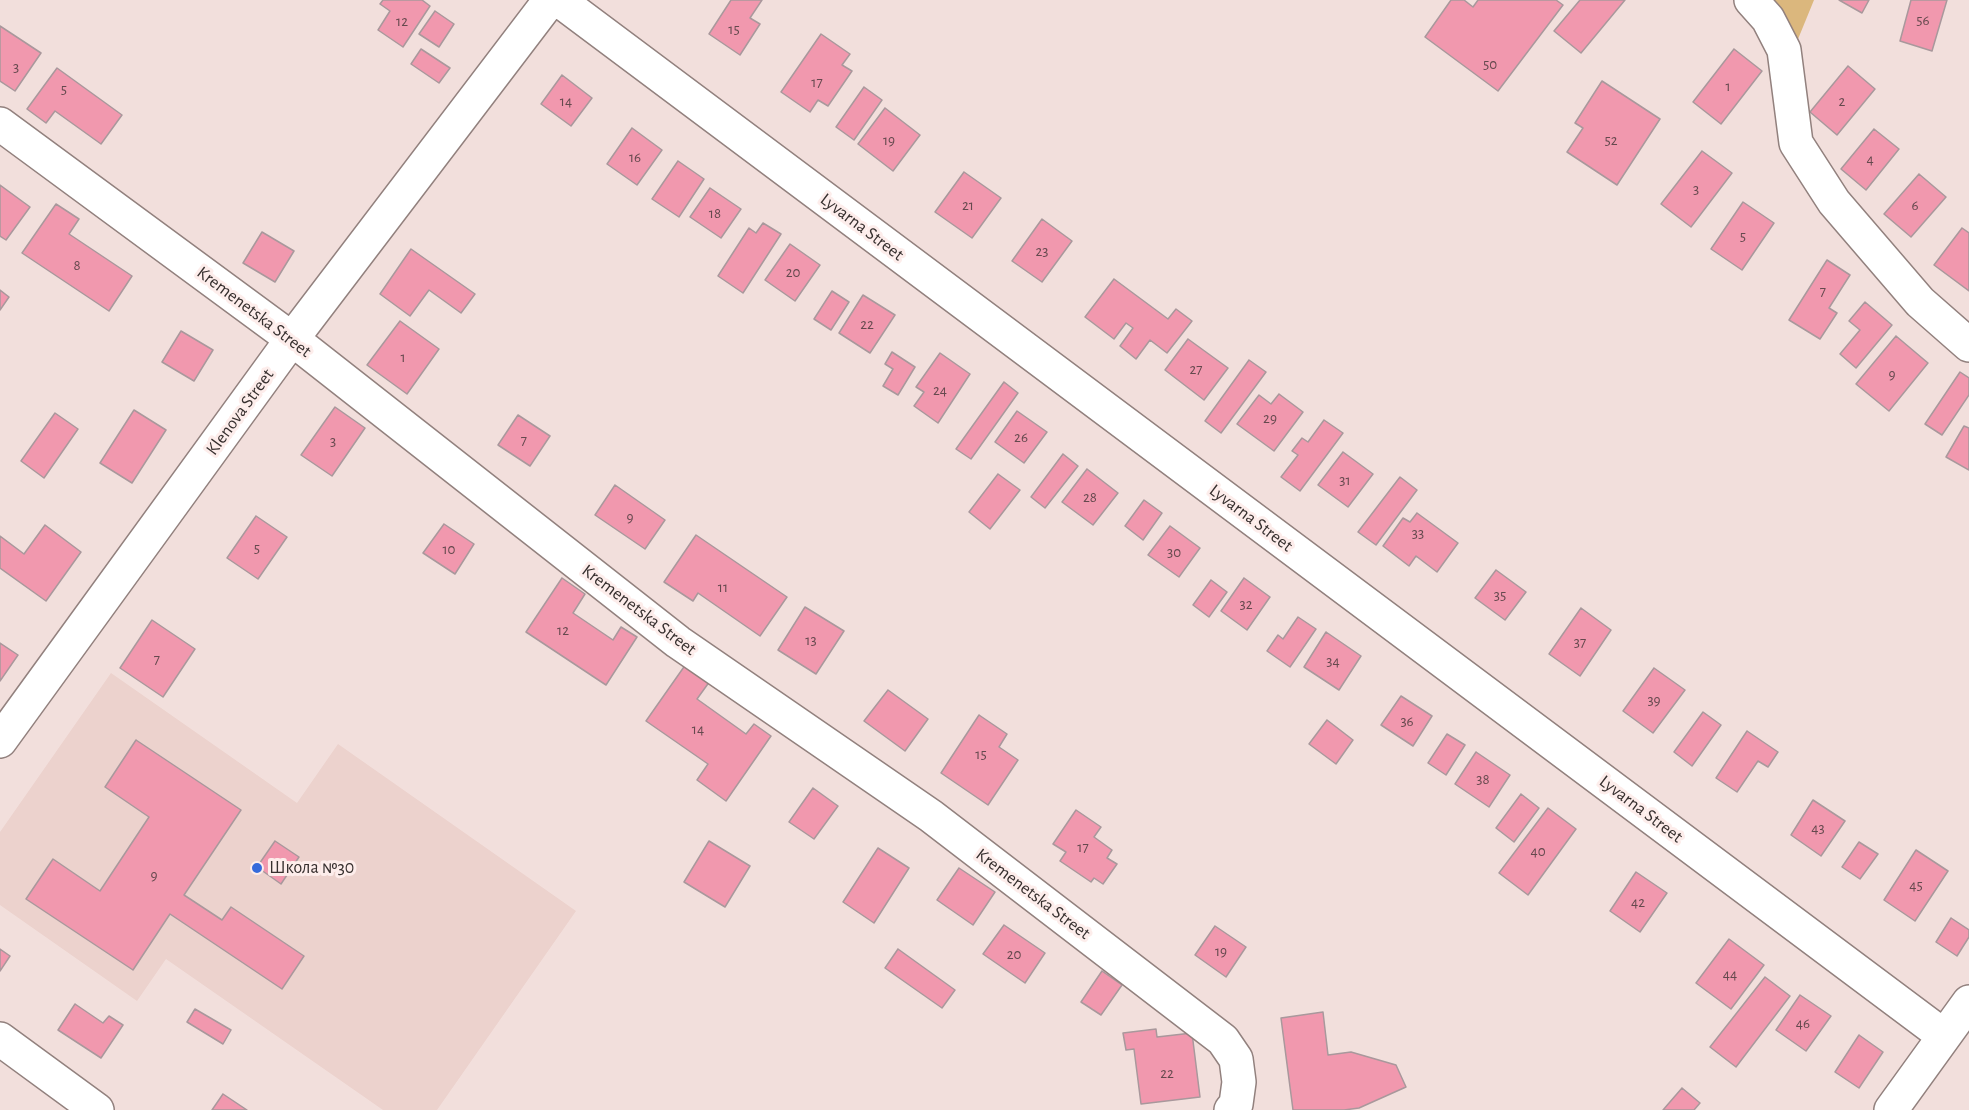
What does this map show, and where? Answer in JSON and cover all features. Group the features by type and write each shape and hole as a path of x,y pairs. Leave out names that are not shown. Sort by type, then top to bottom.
{"street":[{"name":"Klenova Street","path":"0,741 292,339 550,0"},
{"name":"Lyvarna Street","path":"559,0 1944,1036"},
{"path":"1751,0 1768,19 1784,50 1796,143 1834,202 1920,302 1969,345"},
{"name":"Kremenetska Street","path":"0,124 292,339 678,642 931,816 1223,1040 1236,1059 1239,1082 1236,1104 1231,1110"},
{"path":"1891,1110 1969,1002"},
{"path":"0,1039 97,1110"}],"shaded area":[{"path":"1767,0 1814,0 1796,44"},
{"name":"Школа №30","path":"111,673 297,803 338,744 576,911 437,1110 383,1110 166,959 137,1001 0,905 0,832"}],"building":[{"path":"383,0 422,0 430,6 403,47 378,30 390,11 380,4"},
{"path":"731,0 762,0 750,18 760,24 740,55 709,34"},
{"path":"1451,0 1464,0 1473,7 1478,0 1556,0 1563,5 1498,91 1425,37"},
{"path":"1580,0 1625,0 1581,53 1554,31"},
{"path":"1839,0 1869,0 1862,13"},
{"path":"1911,0 1947,0 1932,51 1900,41"},
{"path":"435,11 454,24 439,47 419,34"},
{"path":"0,26 41,53 15,91 0,81"},
{"path":"821,34 850,54 842,65 852,71 828,106 818,100 810,112 781,92"},
{"path":"421,49 450,68 439,83 411,64"},
{"path":"1734,49 1762,71 1721,124 1693,102"},
{"path":"1848,66 1875,89 1837,135 1810,112"},
{"path":"57,68 122,115 101,144 55,111 46,123 27,109"},
{"path":"562,75 592,98 571,126 541,104"},
{"path":"1602,81 1660,119 1617,185 1567,152 1583,128 1575,123"},
{"path":"864,87 882,100 854,140 836,127"},
{"path":"885,108 920,135 893,171 858,144"},
{"path":"632,128 662,150 637,185 607,164"},
{"path":"1874,129 1899,149 1866,190 1841,169"},
{"path":"1702,151 1732,173 1691,227 1661,204"},
{"path":"678,161 704,179 679,217 652,199"},
{"path":"964,172 1001,198 972,238 935,212"},
{"path":"1919,174 1946,197 1911,237 1884,214"},
{"path":"0,185 30,207 6,240 0,236"},
{"path":"710,188 741,209 721,238 690,217"},
{"path":"1743,202 1774,223 1742,270 1711,249"},
{"path":"56,204 79,219 69,234 132,276 109,311 22,253"},
{"path":"1042,219 1072,241 1042,282 1012,261"},
{"path":"763,223 781,234 743,293 718,276 749,228 756,233"},
{"path":"1962,228 1969,233 1969,291 1934,265"},
{"path":"262,232 294,251 275,282 243,263"},
{"path":"790,244 820,265 795,301 765,280"},
{"path":"411,249 475,294 461,313 429,290 410,316 380,294"},
{"path":"1827,260 1850,275 1829,308 1837,313 1820,339 1789,320"},
{"path":"1114,279 1168,319 1176,309 1192,321 1167,353 1150,340 1136,359 1120,346 1133,328 1126,323 1114,339 1085,317"},
{"path":"0,290 9,297 0,310"},
{"path":"832,291 849,302 831,330 814,319"},
{"path":"863,295 895,315 870,353 839,333"},
{"path":"1865,302 1892,325 1856,368 1840,354 1860,330 1849,321"},
{"path":"400,321 439,349 407,394 367,365"},
{"path":"181,331 213,350 194,381 162,362"},
{"path":"1896,336 1928,363 1889,411 1856,384"},
{"path":"1188,339 1228,368 1204,400 1165,370"},
{"path":"892,352 915,367 898,395 883,386 893,369 885,364"},
{"path":"940,353 970,374 938,423 914,406 924,392 916,387"},
{"path":"1249,360 1266,372 1221,433 1205,421"},
{"path":"1960,372 1969,378 1969,395 1942,435 1925,424"},
{"path":"1004,382 1018,393 971,459 956,449"},
{"path":"1279,394 1303,412 1274,451 1237,424 1259,395 1271,404"},
{"path":"335,407 365,428 332,476 301,455"},
{"path":"134,410 166,430 132,483 100,463"},
{"path":"1017,411 1047,432 1024,463 995,442"},
{"path":"55,413 78,429 44,478 21,461"},
{"path":"518,415 550,436 530,466 498,445"},
{"path":"1324,420 1343,433 1300,491 1281,477 1298,455 1292,451 1302,438 1308,442"},
{"path":"1964,426 1969,428 1969,470 1946,457"},
{"path":"1343,452 1373,474 1348,507 1318,485"},
{"path":"1063,454 1078,466 1045,508 1031,497"},
{"path":"1087,469 1118,493 1093,525 1062,502"},
{"path":"998,474 1020,490 990,529 969,512"},
{"path":"1400,477 1417,490 1376,545 1358,532"},
{"path":"615,485 665,520 645,549 595,515"},
{"path":"1144,500 1162,513 1143,540 1125,526"},
{"path":"1417,513 1458,543 1437,572 1416,556 1409,566 1383,546 1403,518 1410,522"},
{"path":"256,516 287,537 258,579 227,558"},
{"path":"444,524 474,544 455,574 423,553"},
{"path":"45,525 81,552 46,601 0,568 0,536 24,554"},
{"path":"1170,526 1200,548 1179,577 1148,555"},
{"path":"696,535 787,597 760,636 698,593 693,601 664,582"},
{"path":"1496,570 1526,592 1505,620 1475,598"},
{"path":"562,578 585,594 573,613 613,640 621,627 637,637 606,685 526,632"},
{"path":"1244,578 1270,597 1247,630 1221,611"},
{"path":"1211,580 1227,592 1209,617 1193,605"},
{"path":"805,607 844,631 816,674 778,650"},
{"path":"1581,608 1611,630 1580,676 1549,654"},
{"path":"1298,617 1316,629 1290,667 1267,651 1278,635 1283,639"},
{"path":"152,620 195,649 163,697 120,668"},
{"path":"1326,632 1361,656 1339,690 1304,667"},
{"path":"0,643 18,655 0,681"},
{"path":"686,664 710,681 697,699 746,734 754,724 771,736 726,801 697,780 708,764 646,721"},
{"path":"1654,668 1685,690 1653,733 1623,711"},
{"path":"888,690 928,719 905,751 864,721"},
{"path":"1401,696 1432,716 1413,746 1381,725"},
{"path":"1703,712 1721,725 1692,766 1674,752"},
{"path":"979,715 1007,734 999,747 1018,760 988,805 941,773"},
{"path":"1327,720 1353,740 1336,764 1309,744"},
{"path":"1747,731 1778,752 1768,767 1758,761 1737,792 1716,778"},
{"path":"1447,734 1465,745 1446,775 1428,763"},
{"path":"136,740 241,810 184,895 222,920 231,907 304,956 282,989 170,914 133,970 26,899 53,859 100,891 149,817 105,787"},
{"path":"1476,752 1510,775 1489,807 1455,784"},
{"path":"813,788 838,806 814,839 789,822"},
{"path":"1521,794 1539,808 1514,842 1496,828"},
{"path":"1813,800 1845,821 1821,856 1791,835"},
{"path":"1548,808 1576,829 1528,895 1499,873"},
{"path":"1076,810 1101,827 1094,837 1112,850 1107,858 1117,864 1103,884 1094,878 1091,882 1060,861 1066,852 1053,844"},
{"path":"275,841 299,857 281,884 257,867"},
{"path":"709,841 750,866 725,907 684,882"},
{"path":"1859,842 1878,854 1860,879 1842,867"},
{"path":"878,848 909,868 874,923 843,902"},
{"path":"1916,850 1948,871 1915,921 1884,900"},
{"path":"959,868 995,892 973,925 937,900"},
{"path":"1636,872 1667,893 1640,932 1610,911"},
{"path":"1951,918 1969,930 1969,937 1957,956 1936,942"},
{"path":"1004,925 1045,953 1025,983 983,954"},
{"path":"1215,926 1246,947 1226,977 1195,955"},
{"path":"1729,939 1764,965 1731,1009 1696,983"},
{"path":"0,949 10,956 0,971"},
{"path":"898,949 955,990 942,1008 885,968"},
{"path":"1102,971 1122,985 1101,1015 1081,1002"},
{"path":"1765,977 1790,996 1736,1067 1710,1047"},
{"path":"1800,995 1831,1016 1806,1051 1776,1030"},
{"path":"75,1004 103,1023 109,1016 123,1025 101,1058 58,1030"},
{"path":"195,1009 231,1030 223,1044 187,1022"},
{"path":"1323,1012 1328,1055 1351,1052 1396,1065 1406,1087 1359,1108 1293,1110 1281,1018"},
{"path":"1156,1029 1157,1037 1192,1033 1200,1097 1141,1104 1134,1049 1126,1050 1123,1033"},
{"path":"1859,1035 1883,1052 1859,1088 1835,1072"},
{"path":"1682,1088 1700,1103 1694,1110 1663,1110"},
{"path":"223,1094 247,1110 212,1110"}],"place":[{"name":"Школа №30","path":"257,868"}]}
